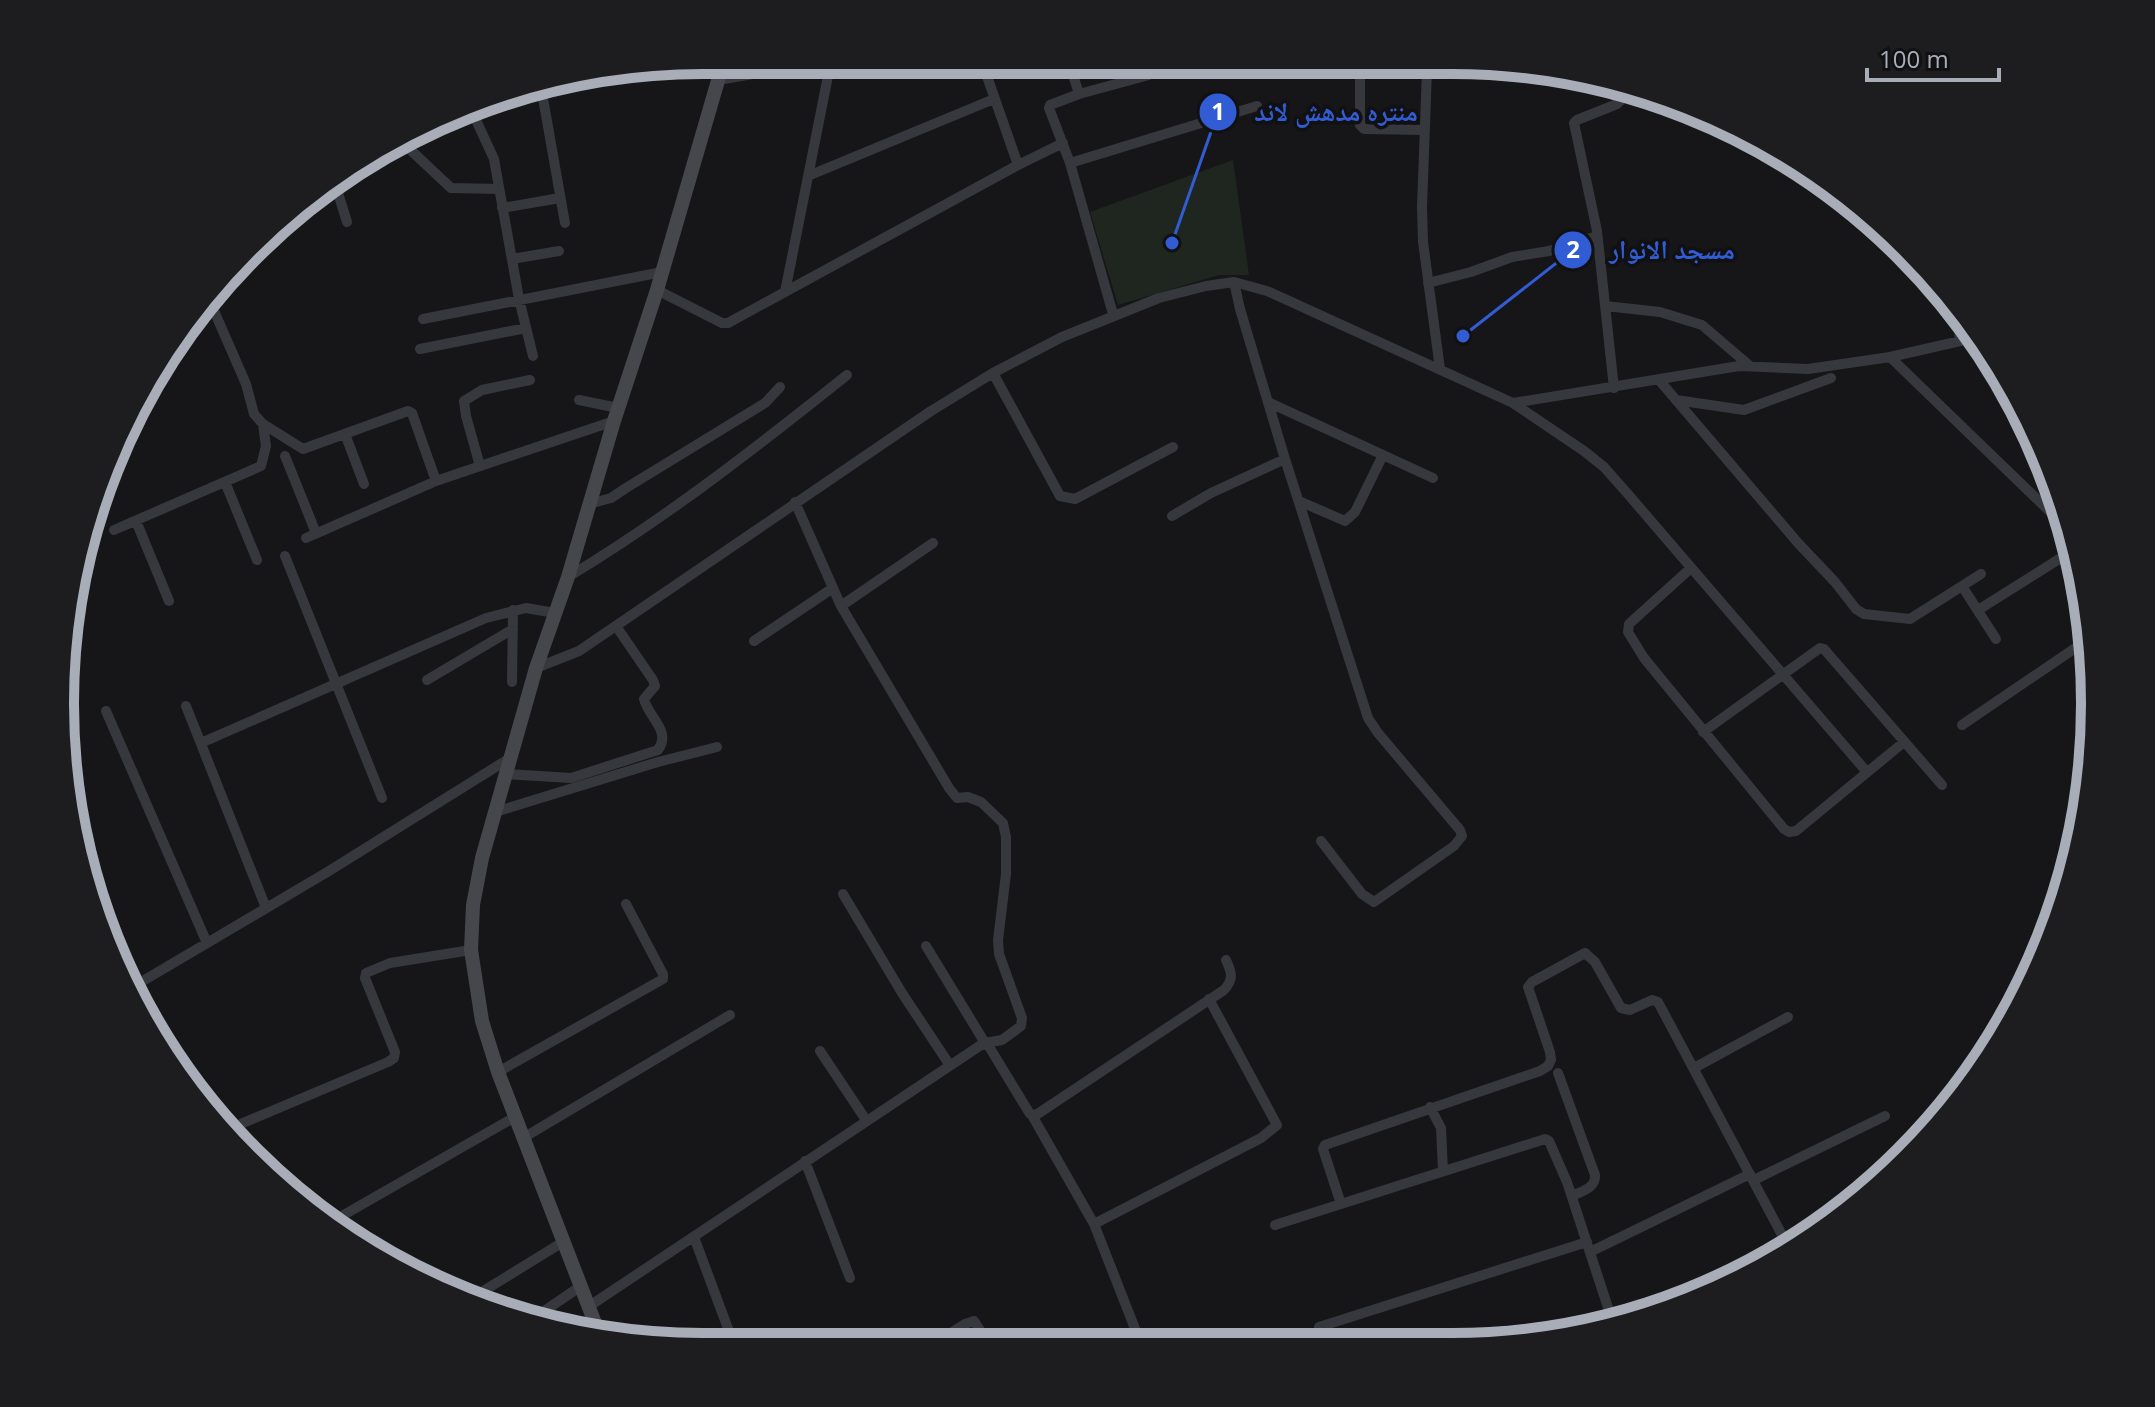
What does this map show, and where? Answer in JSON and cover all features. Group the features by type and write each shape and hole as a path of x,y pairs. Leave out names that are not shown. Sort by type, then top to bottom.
{"main road":[{"path":"595,1323 498,1072 482,1021 471,950 473,905 482,858 536,668 568,577 616,414 657,290 720,74"}],"street":[{"path":"718,80 749,74"},
{"path":"785,292 828,74"},
{"path":"986,74 1018,165"},
{"path":"1073,74 1079,94"},
{"path":"1113,314 1070,163 1050,105 1150,74"},
{"path":"1360,74 1360,125 1364,129 1424,130"},
{"path":"1426,74 1422,207 1428,283 1440,369"},
{"path":"542,95 565,223"},
{"path":"1614,388 1597,236 1574,123 1617,104 1623,98"},
{"path":"808,176 994,99"},
{"path":"1070,163 1257,106"},
{"path":"475,117 491,150 533,356"},
{"path":"657,290 725,323 1063,143"},
{"path":"408,148 451,188 499,189"},
{"path":"338,192 347,222"},
{"path":"502,208 560,198"},
{"path":"1428,283 1512,257 1549,251 1597,236"},
{"path":"512,259 559,251"},
{"path":"423,319 662,272"},
{"path":"1234,282 1285,459 1372,725 1462,836 1454,846 1374,902 1362,894 1321,841"},
{"path":"536,668 579,651 795,502 993,373 1113,314 1159,298 1234,282 1267,291 1513,403 1604,467 1866,771"},
{"path":"1605,306 1660,312 1702,325 1750,366"},
{"path":"213,309 246,384 248,401 254,414 263,424 303,449"},
{"path":"420,349 526,328"},
{"path":"1959,332 1960,341"},
{"path":"1513,403 1750,366 1808,369 1890,357 1965,340"},
{"path":"1890,357 2052,513"},
{"path":"993,373 1060,496 1068,500 1173,447"},
{"path":"568,577 614,549 764,441 847,375"},
{"path":"1676,400 1744,410 1831,378"},
{"path":"480,466 464,401 482,390 530,380"},
{"path":"1659,380 1798,543 1856,609 1864,614 1910,619 1981,574"},
{"path":"589,504 611,498 765,403 780,387"},
{"path":"579,400 616,414"},
{"path":"1268,402 1433,478"},
{"path":"114,530 285,456 405,411 412,413 436,481"},
{"path":"285,456 311,536 436,481 616,414"},
{"path":"261,466 266,446 263,424"},
{"path":"345,434 364,484"},
{"path":"1299,501 1345,521 1355,512 1383,455"},
{"path":"1172,516 1224,487 1285,459"},
{"path":"225,482 257,560"},
{"path":"588,1307 949,1064 985,1043 1002,1040 1021,1026 1022,1018 999,954 998,940 1006,885 1003,823 981,802 968,797 957,798 949,788 841,606 795,502"},
{"path":"136,521 169,601"},
{"path":"841,606 933,543"},
{"path":"285,556 382,798"},
{"path":"1978,610 2063,556"},
{"path":"1691,568 1627,628 1637,649 1784,829 1796,831 1904,742"},
{"path":"1962,586 1996,639"},
{"path":"754,641 833,588"},
{"path":"201,743 460,628 513,610 535,609 555,613"},
{"path":"512,682 513,610"},
{"path":"506,774 571,778 658,750 663,743 663,734 647,710 644,699 655,686 653,680 616,626"},
{"path":"427,680 513,629"},
{"path":"1962,725 2078,646"},
{"path":"1703,732 1816,649 1824,649 1942,785"},
{"path":"186,706 266,908"},
{"path":"106,711 207,943"},
{"path":"495,812 717,747"},
{"path":"140,983 510,758"},
{"path":"843,894 949,1064"},
{"path":"498,1072 663,979 658,963 626,904"},
{"path":"926,946 1033,1117 1094,1224 1137,1333"},
{"path":"236,1126 394,1058 395,1052 365,978 366,973 390,963 471,950"},
{"path":"1341,1204 1323,1149 1325,1145 1548,1066 1550,1052 1528,987 1585,953 1595,962 1621,1008 1630,1010 1652,1000 1658,1002 1784,1238"},
{"path":"1033,1117 1230,982 1232,975 1226,960"},
{"path":"1094,1224 1248,1145 1273,1131 1277,1125 1209,999"},
{"path":"523,1138 730,1015"},
{"path":"1694,1068 1788,1017"},
{"path":"820,1051 866,1120"},
{"path":"1558,1073 1595,1175 1592,1187 1572,1196"},
{"path":"1430,1107 1441,1128 1443,1171"},
{"path":"1319,1327 1588,1247 1885,1116"},
{"path":"340,1217 515,1117"},
{"path":"1275,1225 1545,1139 1557,1157 1572,1196 1610,1313"},
{"path":"805,1161 850,1278"},
{"path":"694,1237 730,1333"},
{"path":"481,1292 563,1242"},
{"path":"542,1312 581,1286"},
{"path":"951,1333 974,1321 982,1333"}],"shaded area":[{"path":"1233,160 1249,275 1219,275 1118,305 1090,212"}],"place":[{"name":"منتره مدهش لاند","path":"1172,243"},
{"name":"مسجد الانوار","path":"1463,336"}]}
